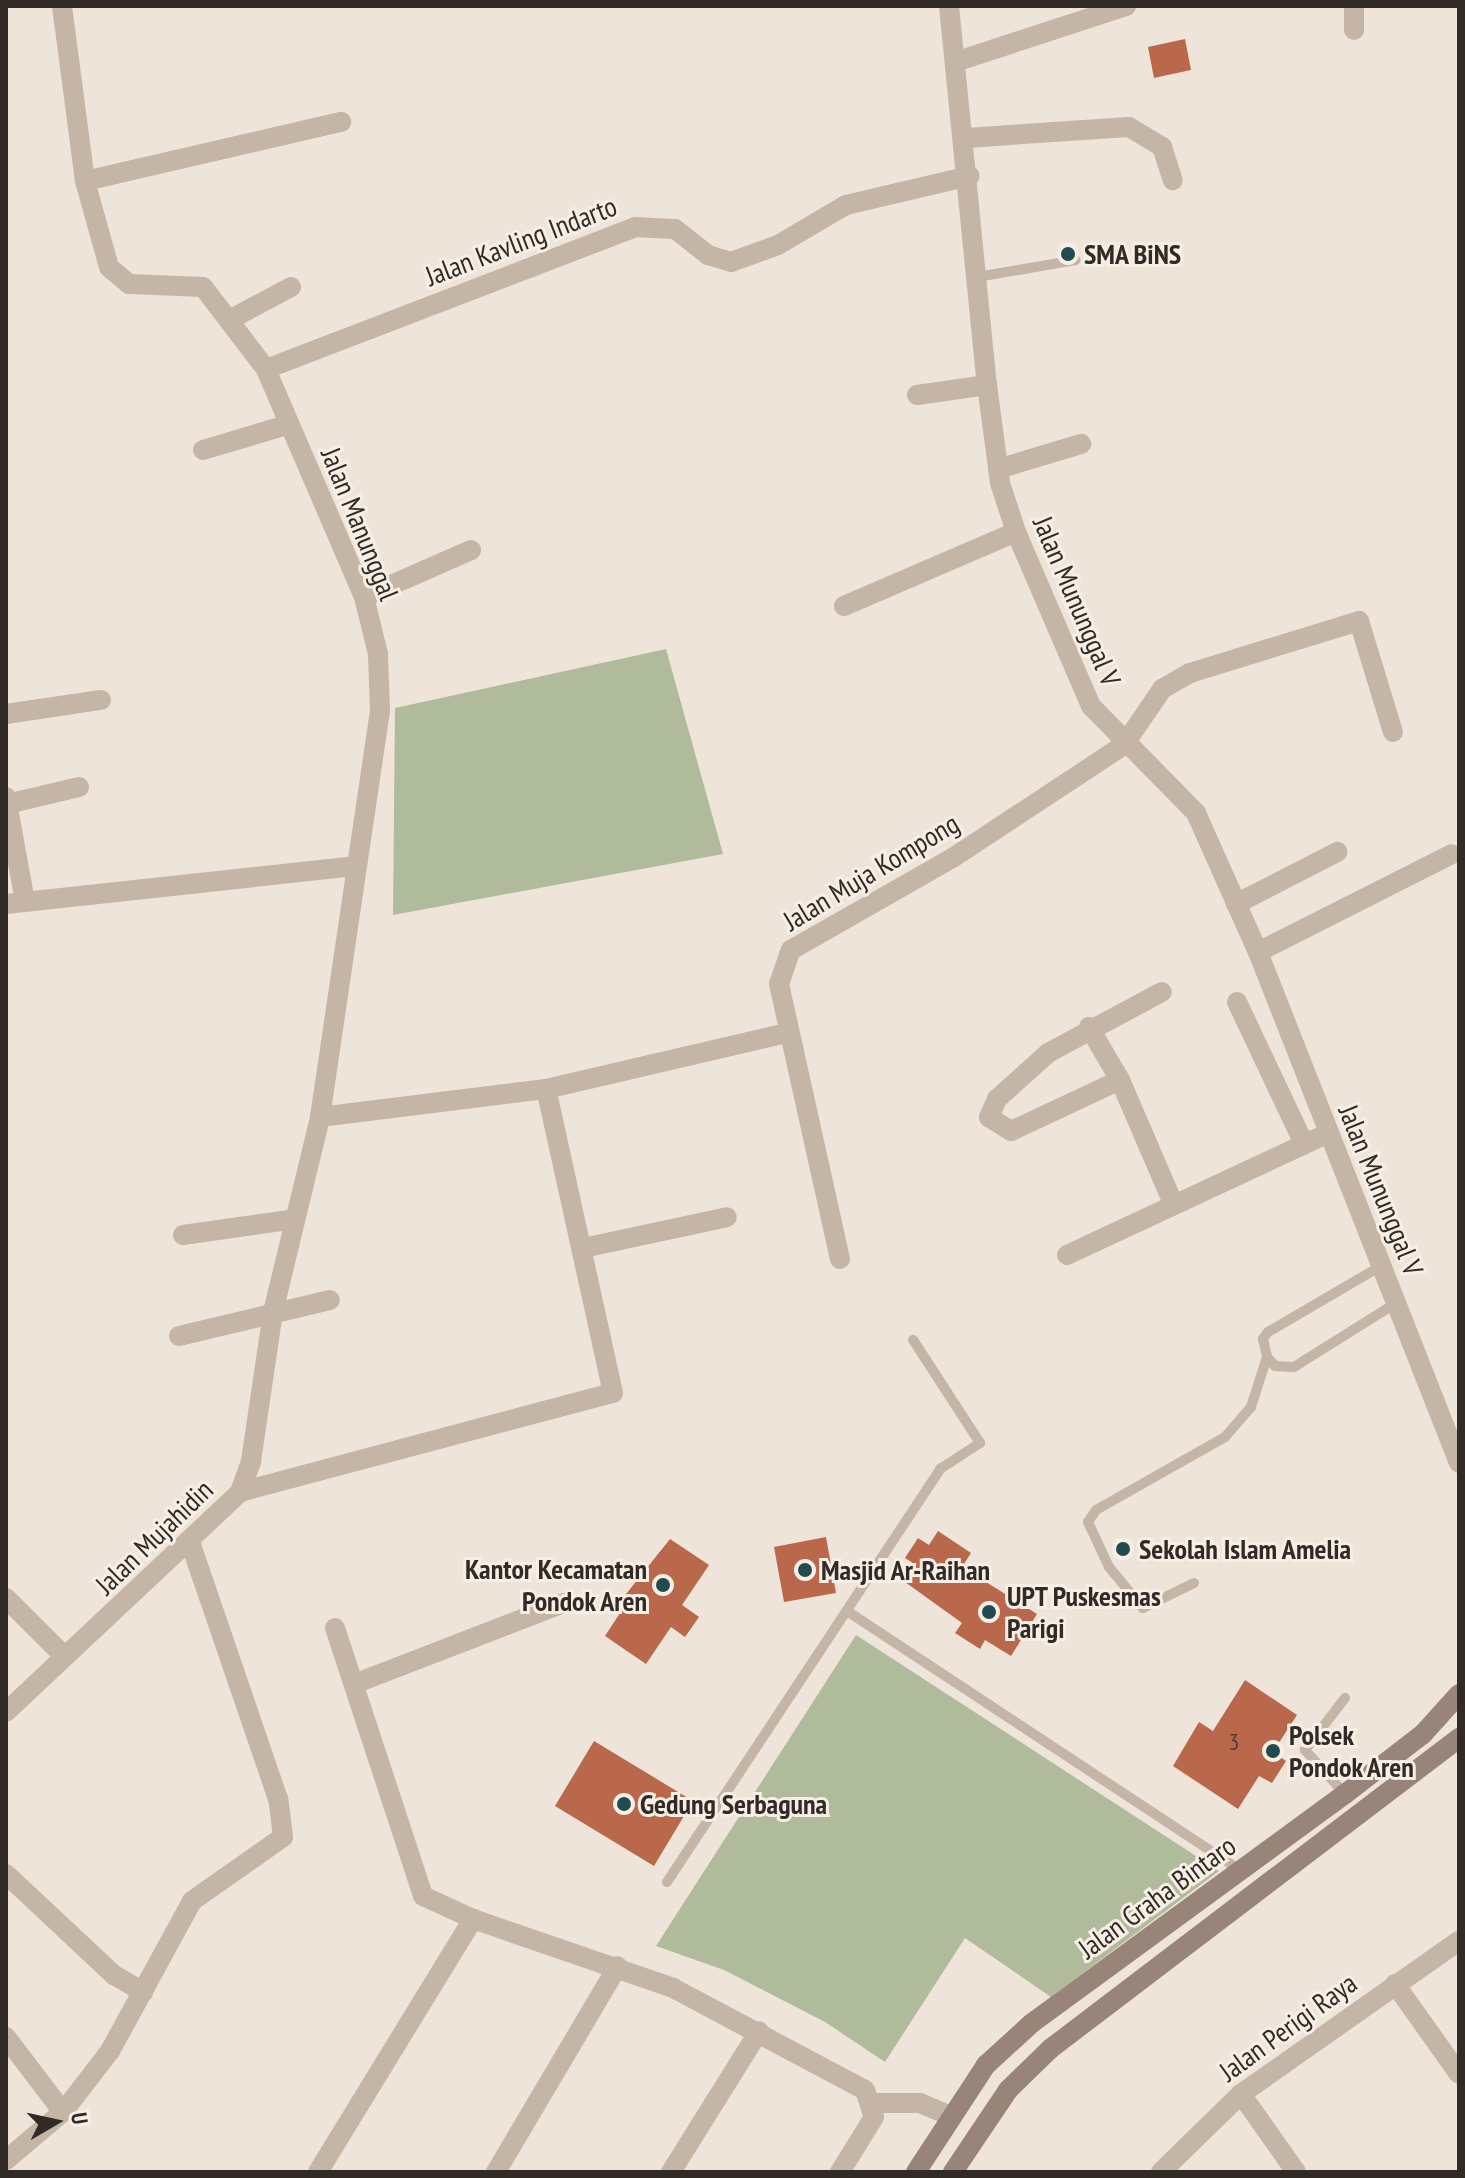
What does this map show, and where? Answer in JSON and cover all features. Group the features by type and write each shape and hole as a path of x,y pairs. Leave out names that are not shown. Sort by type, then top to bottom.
{"main road":[{"name":"Jalan Graha Bintaro","path":"916,2172 986,2065 1032,2023 1242,1871 1423,1734 1459,1694"},
{"name":"Jalan Graha Bintaro","path":"953,2172 1008,2090 1050,2049 1256,1897 1459,1738"}],"street":[{"name":"Jalan Manunggal","path":"62,6 85,181 118,279 203,287 231,319 266,369 287,425 364,597 378,654 380,712 320,1117 295,1219"},
{"name":"Jalan Mununggal V","path":"949,6 970,176 987,385 998,469 1016,532 1071,669 1124,745 1188,800 1258,952 1459,1463"},
{"path":"958,61 1126,6"},
{"path":"1354,6 1354,30"},
{"path":"85,181 341,122"},
{"path":"966,138 1129,127 1162,147 1173,180"},
{"name":"Jalan Kavling Indarto","path":"266,369 635,227 675,229 708,255 731,262 778,245 846,205 970,176"},
{"path":"231,319 291,287"},
{"path":"917,395 987,385"},
{"path":"203,450 287,425"},
{"path":"998,469 1081,444"},
{"path":"844,606 1016,532"},
{"path":"364,597 471,550"},
{"name":"Jalan Muja Kompong","path":"840,1259 787,1033 779,984 791,950 954,857 1124,745 1175,679 1352,620 1362,624 1393,732"},
{"path":"6,714 101,700"},
{"path":"79,787 7,801 15,903 355,866"},
{"path":"1236,904 1337,852"},
{"path":"1258,952 1452,854"},
{"path":"1120,1080 1011,1131 989,1117 997,1099 1089,1027 1162,992"},
{"path":"1237,1002 1304,1144"},
{"path":"1089,1027 1120,1080 1173,1203"},
{"path":"320,1117 546,1089 787,1033"},
{"path":"240,1492 613,1393 546,1089"},
{"path":"1067,1255 1329,1133"},
{"path":"583,1248 727,1217"},
{"path":"183,1235 295,1219"},
{"name":"Jalan Mujahidin","path":"6,1712 191,1545 240,1492 251,1461 273,1312 295,1219"},
{"path":"179,1336 330,1300"},
{"path":"6,2160 63,2112 110,2051 192,1901 279,1842 285,1829 191,1545"},
{"path":"6,1598 65,1657"},
{"path":"354,1684 566,1602"},
{"path":"335,1628 423,1896 473,1919 618,1966 759,2031 865,2090 874,2103 874,2117 840,2172"},
{"path":"1242,1871 1256,1897"},
{"path":"6,1874 114,1975 144,1992"},
{"path":"318,2172 473,1919"},
{"name":"Jalan Perigi Raya","path":"1161,2172 1241,2094 1459,1941"},
{"path":"496,2172 618,1966"},
{"path":"1395,1984 1459,2074"},
{"path":"671,2172 759,2031"},
{"path":"6,2037 63,2112"},
{"path":"1241,2094 1296,2172"},
{"path":"874,2103 920,2103 950,2116"}],"lane":[{"path":"977,277 1076,260"},
{"path":"1381,1266 1268,1332 1263,1339 1267,1357 1275,1366 1294,1367 1396,1303"},
{"path":"667,1882 850,1613 940,1469 980,1443 913,1340"},
{"path":"1194,1583 1158,1604 1133,1603 1088,1522 1096,1510 1225,1437 1251,1407 1267,1357"},
{"path":"850,1613 1242,1871"},
{"path":"1345,1698 1305,1750 1345,1794"}],"green space":[{"path":"666,649 723,854 393,915 395,708"},
{"path":"856,1635 1219,1871 1051,1997 965,1938 885,2062 825,2022 724,1970 656,1946"}],"building":[{"path":"1185,39 1191,70 1154,78 1148,47"},
{"name":"UPT Puskesmas Parigi","path":"938,1531 971,1553 962,1567 1037,1614 1011,1656 985,1640 980,1649 955,1633 962,1623 905,1582 916,1565 905,1558 918,1538 929,1545"},
{"name":"Masjid Ar-Raihan","path":"826,1537 836,1593 784,1602 774,1547"},
{"name":"Kantor Kecamatan Pondok Aren","path":"670,1539 709,1565 682,1605 699,1617 685,1637 671,1627 646,1664 605,1636 620,1613 614,1609"},
{"path":"1245,1680 1297,1715 1273,1752 1286,1761 1272,1783 1259,1776 1238,1809 1173,1766 1199,1722 1213,1731"},
{"name":"Gedung Serbaguna","path":"594,1741 693,1801 654,1866 555,1806"}],"place":[{"name":"SMA BiNS","path":"1068,254"},
{"name":"Sekolah Islam Amelia","path":"1123,1549"},
{"name":"Masjid Ar-Raihan","path":"805,1570"},
{"name":"Kantor Kecamatan Pondok Aren","path":"663,1585"},
{"name":"UPT Puskesmas Parigi","path":"989,1612"},
{"name":"Polsek Pondok Aren","path":"1273,1751"},
{"name":"Gedung Serbaguna","path":"624,1804"}]}
